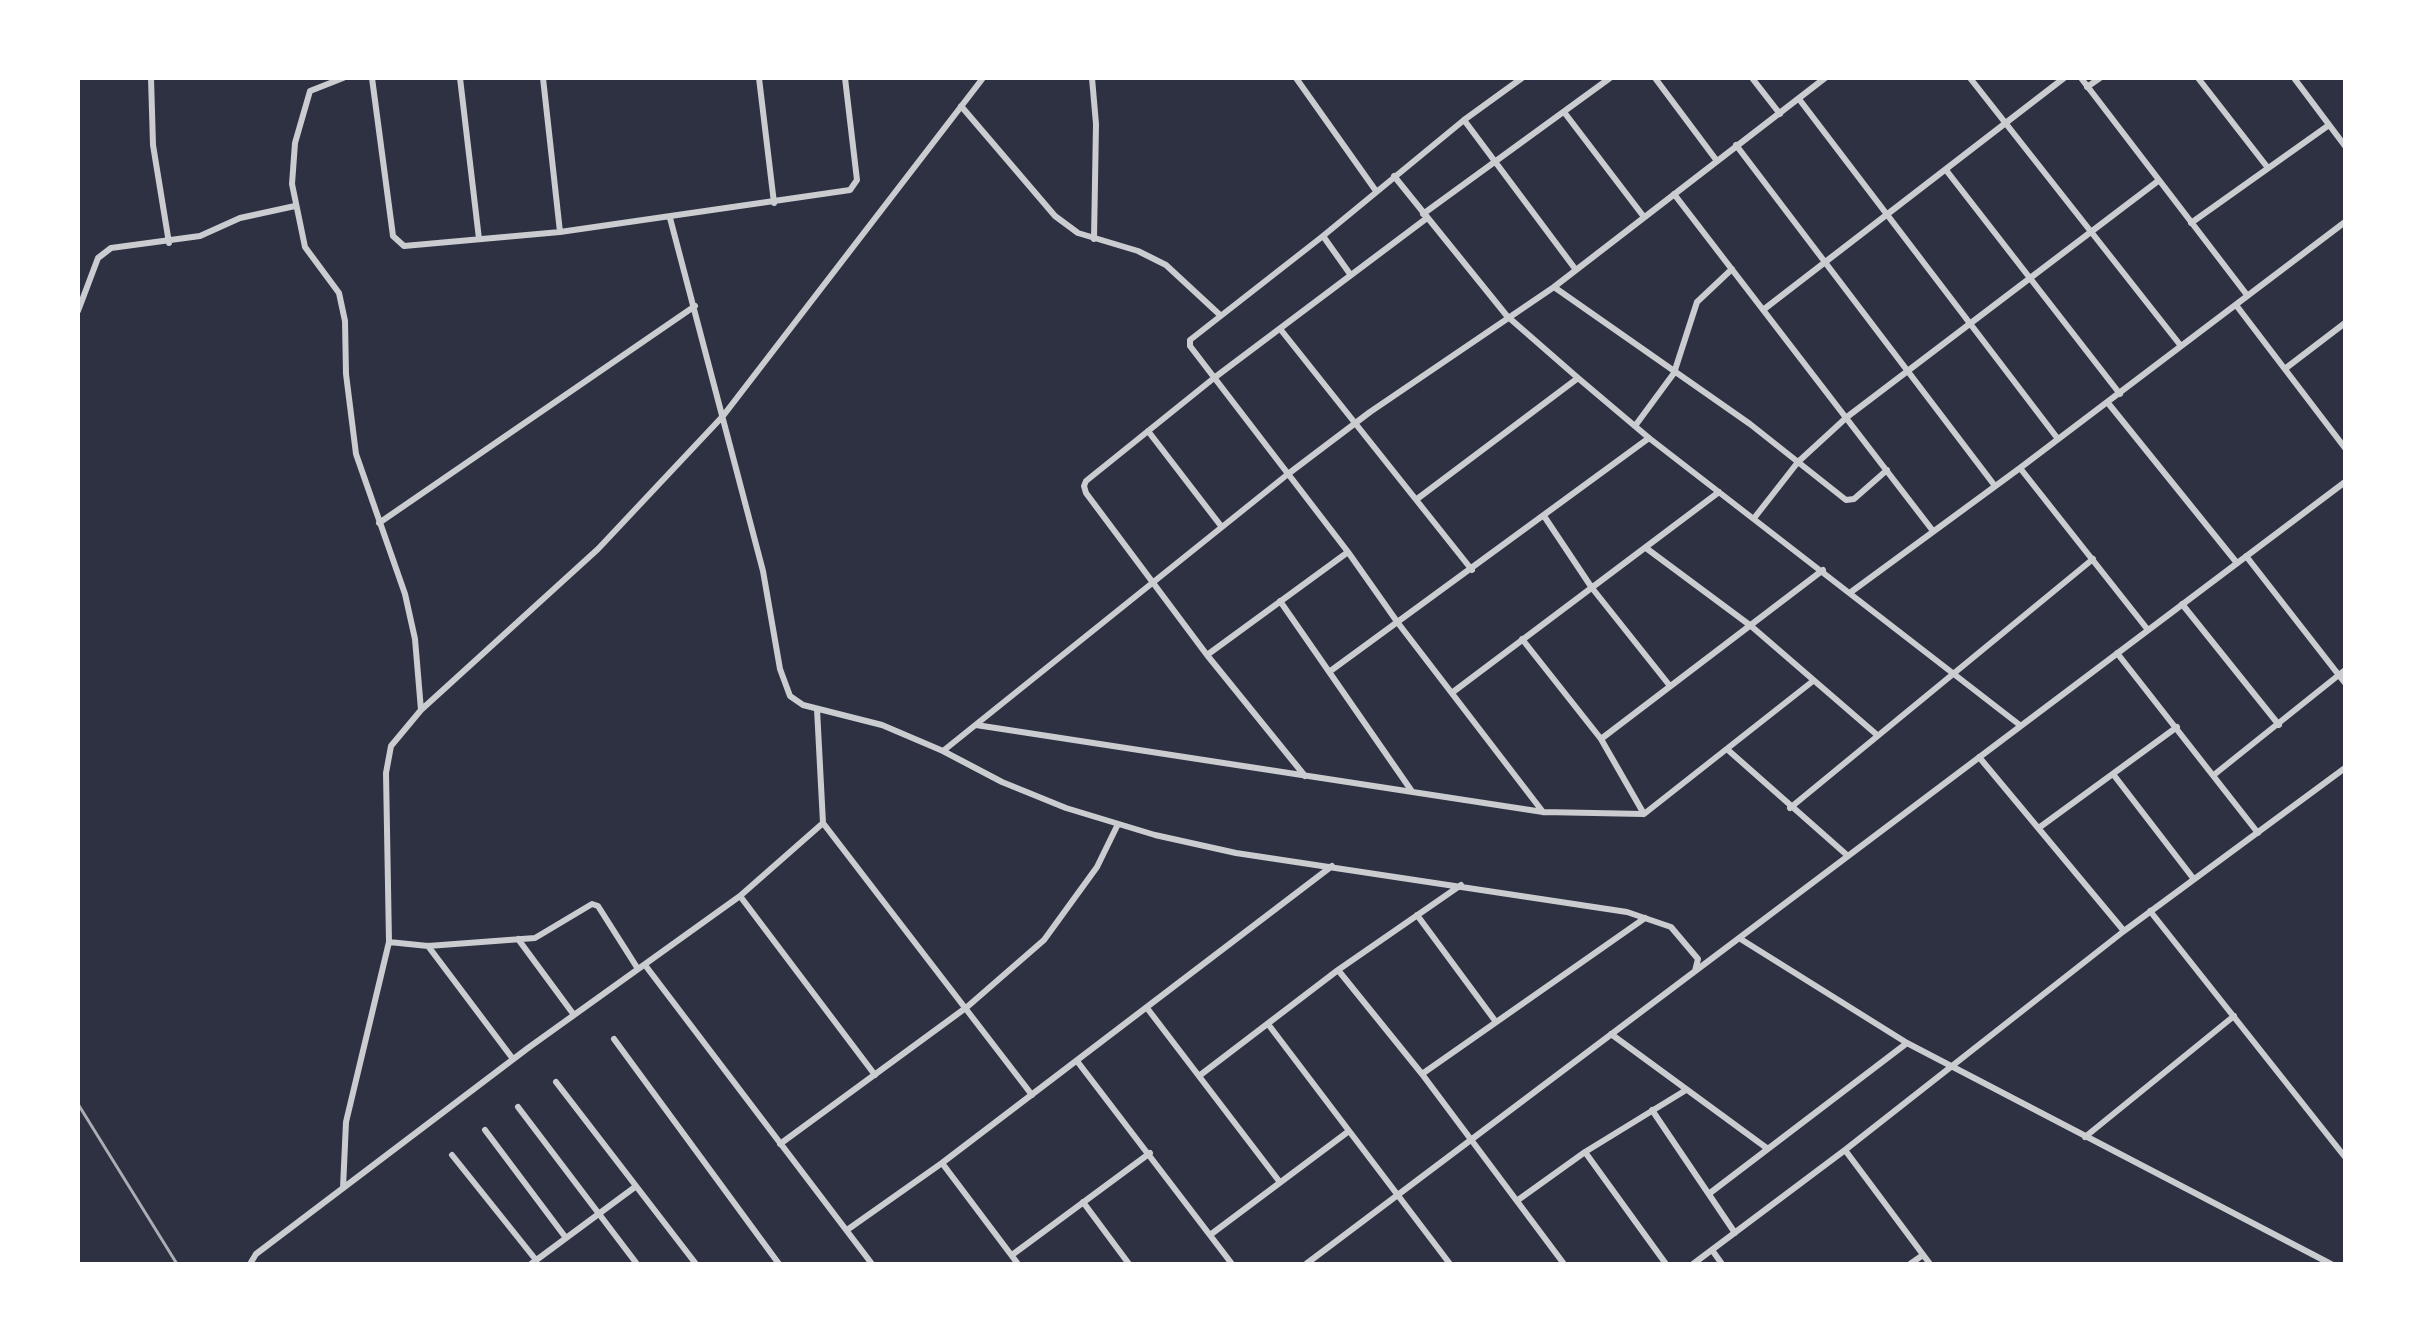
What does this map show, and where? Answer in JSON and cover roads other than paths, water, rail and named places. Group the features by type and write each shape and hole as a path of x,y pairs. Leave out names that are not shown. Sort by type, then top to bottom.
{"street":[{"path":"151,78 153,145 169,243"},
{"path":"343,78 320,81 310,91 295,143 292,184 305,247 339,293 345,321 346,374 356,454 405,594 415,639 421,710"},
{"path":"372,78 393,236 397,243 404,246 560,232 670,218 855,187 845,78"},
{"path":"460,78 479,239"},
{"path":"543,78 560,232"},
{"path":"759,78 774,203"},
{"path":"343,1188 346,1122 389,942 386,773 391,746 421,710 598,549 723,416 983,78"},
{"path":"1092,78 1096,124 1094,239"},
{"path":"1296,78 1376,191"},
{"path":"1502,78 1506,89"},
{"path":"1522,78 1464,120 1323,236 1220,315 1190,340 1190,346 1543,812"},
{"path":"1305,776 1207,655 1086,493 1086,481 1214,378 1610,78"},
{"path":"1655,78 1717,161"},
{"path":"1752,78 1780,114"},
{"path":"943,751 1152,580 1288,474 1507,316 1554,287 1825,78"},
{"path":"1970,78 2181,346"},
{"path":"1763,310 2064,78"},
{"path":"2081,78 2247,295"},
{"path":"2087,87 2100,78"},
{"path":"2198,78 2268,168"},
{"path":"2294,78 2345,146"},
{"path":"1799,99 2058,439"},
{"path":"961,106 1055,216 1094,239 1138,251 1166,265 1220,315"},
{"path":"1564,112 1644,217"},
{"path":"1464,120 1576,270"},
{"path":"2191,223 2329,125"},
{"path":"1736,145 1995,486"},
{"path":"1946,170 2120,394"},
{"path":"1394,176 1507,316 1649,438 1755,517 2021,726"},
{"path":"1755,517 1798,462 1847,417 2158,181"},
{"path":"1674,194 1933,531"},
{"path":"78,311 98,258 104,251 200,236 240,218 295,206"},
{"path":"670,218 763,571 780,669 790,696 817,709 882,725 943,751 1002,782 1118,824 1236,853 1461,885 1645,918 1671,927 1687,941 1698,959 1695,971"},
{"path":"1851,592 2108,403 2345,222"},
{"path":"1323,236 1350,274"},
{"path":"1635,426 1674,373 1697,302 1732,269"},
{"path":"1554,287 1850,501 1887,470"},
{"path":"2236,305 2345,448"},
{"path":"379,523 695,306"},
{"path":"2286,368 2345,323"},
{"path":"1281,330 1354,426 1417,499 1472,570"},
{"path":"1417,499 1578,378"},
{"path":"2108,403 2237,563"},
{"path":"1148,431 1221,526"},
{"path":"1329,672 1649,438"},
{"path":"2020,468 2148,630"},
{"path":"1306,1264 2345,482"},
{"path":"1453,692 1719,492"},
{"path":"1544,516 1592,588 1670,686"},
{"path":"1646,548 1751,626 1876,734"},
{"path":"1207,655 1348,552"},
{"path":"2246,556 2342,673 2345,683"},
{"path":"1790,808 1876,734 2093,559"},
{"path":"1601,739 1823,570"},
{"path":"1280,601 1411,790"},
{"path":"2182,604 2279,725"},
{"path":"1522,639 1601,739 1644,814"},
{"path":"2117,653 2215,774 2258,833"},
{"path":"2215,774 2342,673"},
{"path":"976,725 1543,812 1644,814 1813,681"},
{"path":"817,709 823,823 1032,1095"},
{"path":"2040,827 2177,727"},
{"path":"1728,750 1790,808 1848,856"},
{"path":"1979,757 2124,931"},
{"path":"1693,1264 1845,1150 1951,1064 2193,878 2345,768"},
{"path":"2113,774 2193,878"},
{"path":"250,1264 256,1254 513,1059 740,896 823,823"},
{"path":"780,1144 967,1007 1044,940 1097,867 1118,824"},
{"path":"847,1230 942,1163 1332,866"},
{"path":"1199,1076 1338,970 1461,885"},
{"path":"740,896 875,1075"},
{"path":"389,942 428,946 535,938 587,907 598,906 641,967 872,1264"},
{"path":"2150,911 2345,1157"},
{"path":"1417,915 1496,1022"},
{"path":"1422,1074 1645,918"},
{"path":"1739,938 1907,1043 2331,1264"},
{"path":"518,939 574,1015"},
{"path":"428,946 513,1059"},
{"path":"1338,970 1422,1074 1564,1264"},
{"path":"1147,1008 1279,1181"},
{"path":"2085,1137 2234,1016"},
{"path":"1268,1024 1450,1264"},
{"path":"1611,1034 1768,1149"},
{"path":"614,1039 779,1264"},
{"path":"1710,1193 1907,1043"},
{"path":"1077,1061 1232,1264"},
{"path":"556,1082 696,1264"},
{"path":"1518,1200 1585,1152 1686,1090"},
{"path":"518,1107 637,1264"},
{"path":"1652,1110 1735,1233"},
{"path":"485,1130 566,1238"},
{"path":"1210,1235 1349,1131"},
{"path":"1845,1150 1930,1264"},
{"path":"1585,1152 1666,1264"},
{"path":"1012,1255 1150,1153"},
{"path":"452,1155 534,1262 635,1187"},
{"path":"942,1163 1018,1264"},
{"path":"1083,1202 1129,1264"},
{"path":"1712,1250 1722,1264"},
{"path":"1910,1264 1923,1255"}],"railway":[{"path":"78,1104 177,1264"}]}
